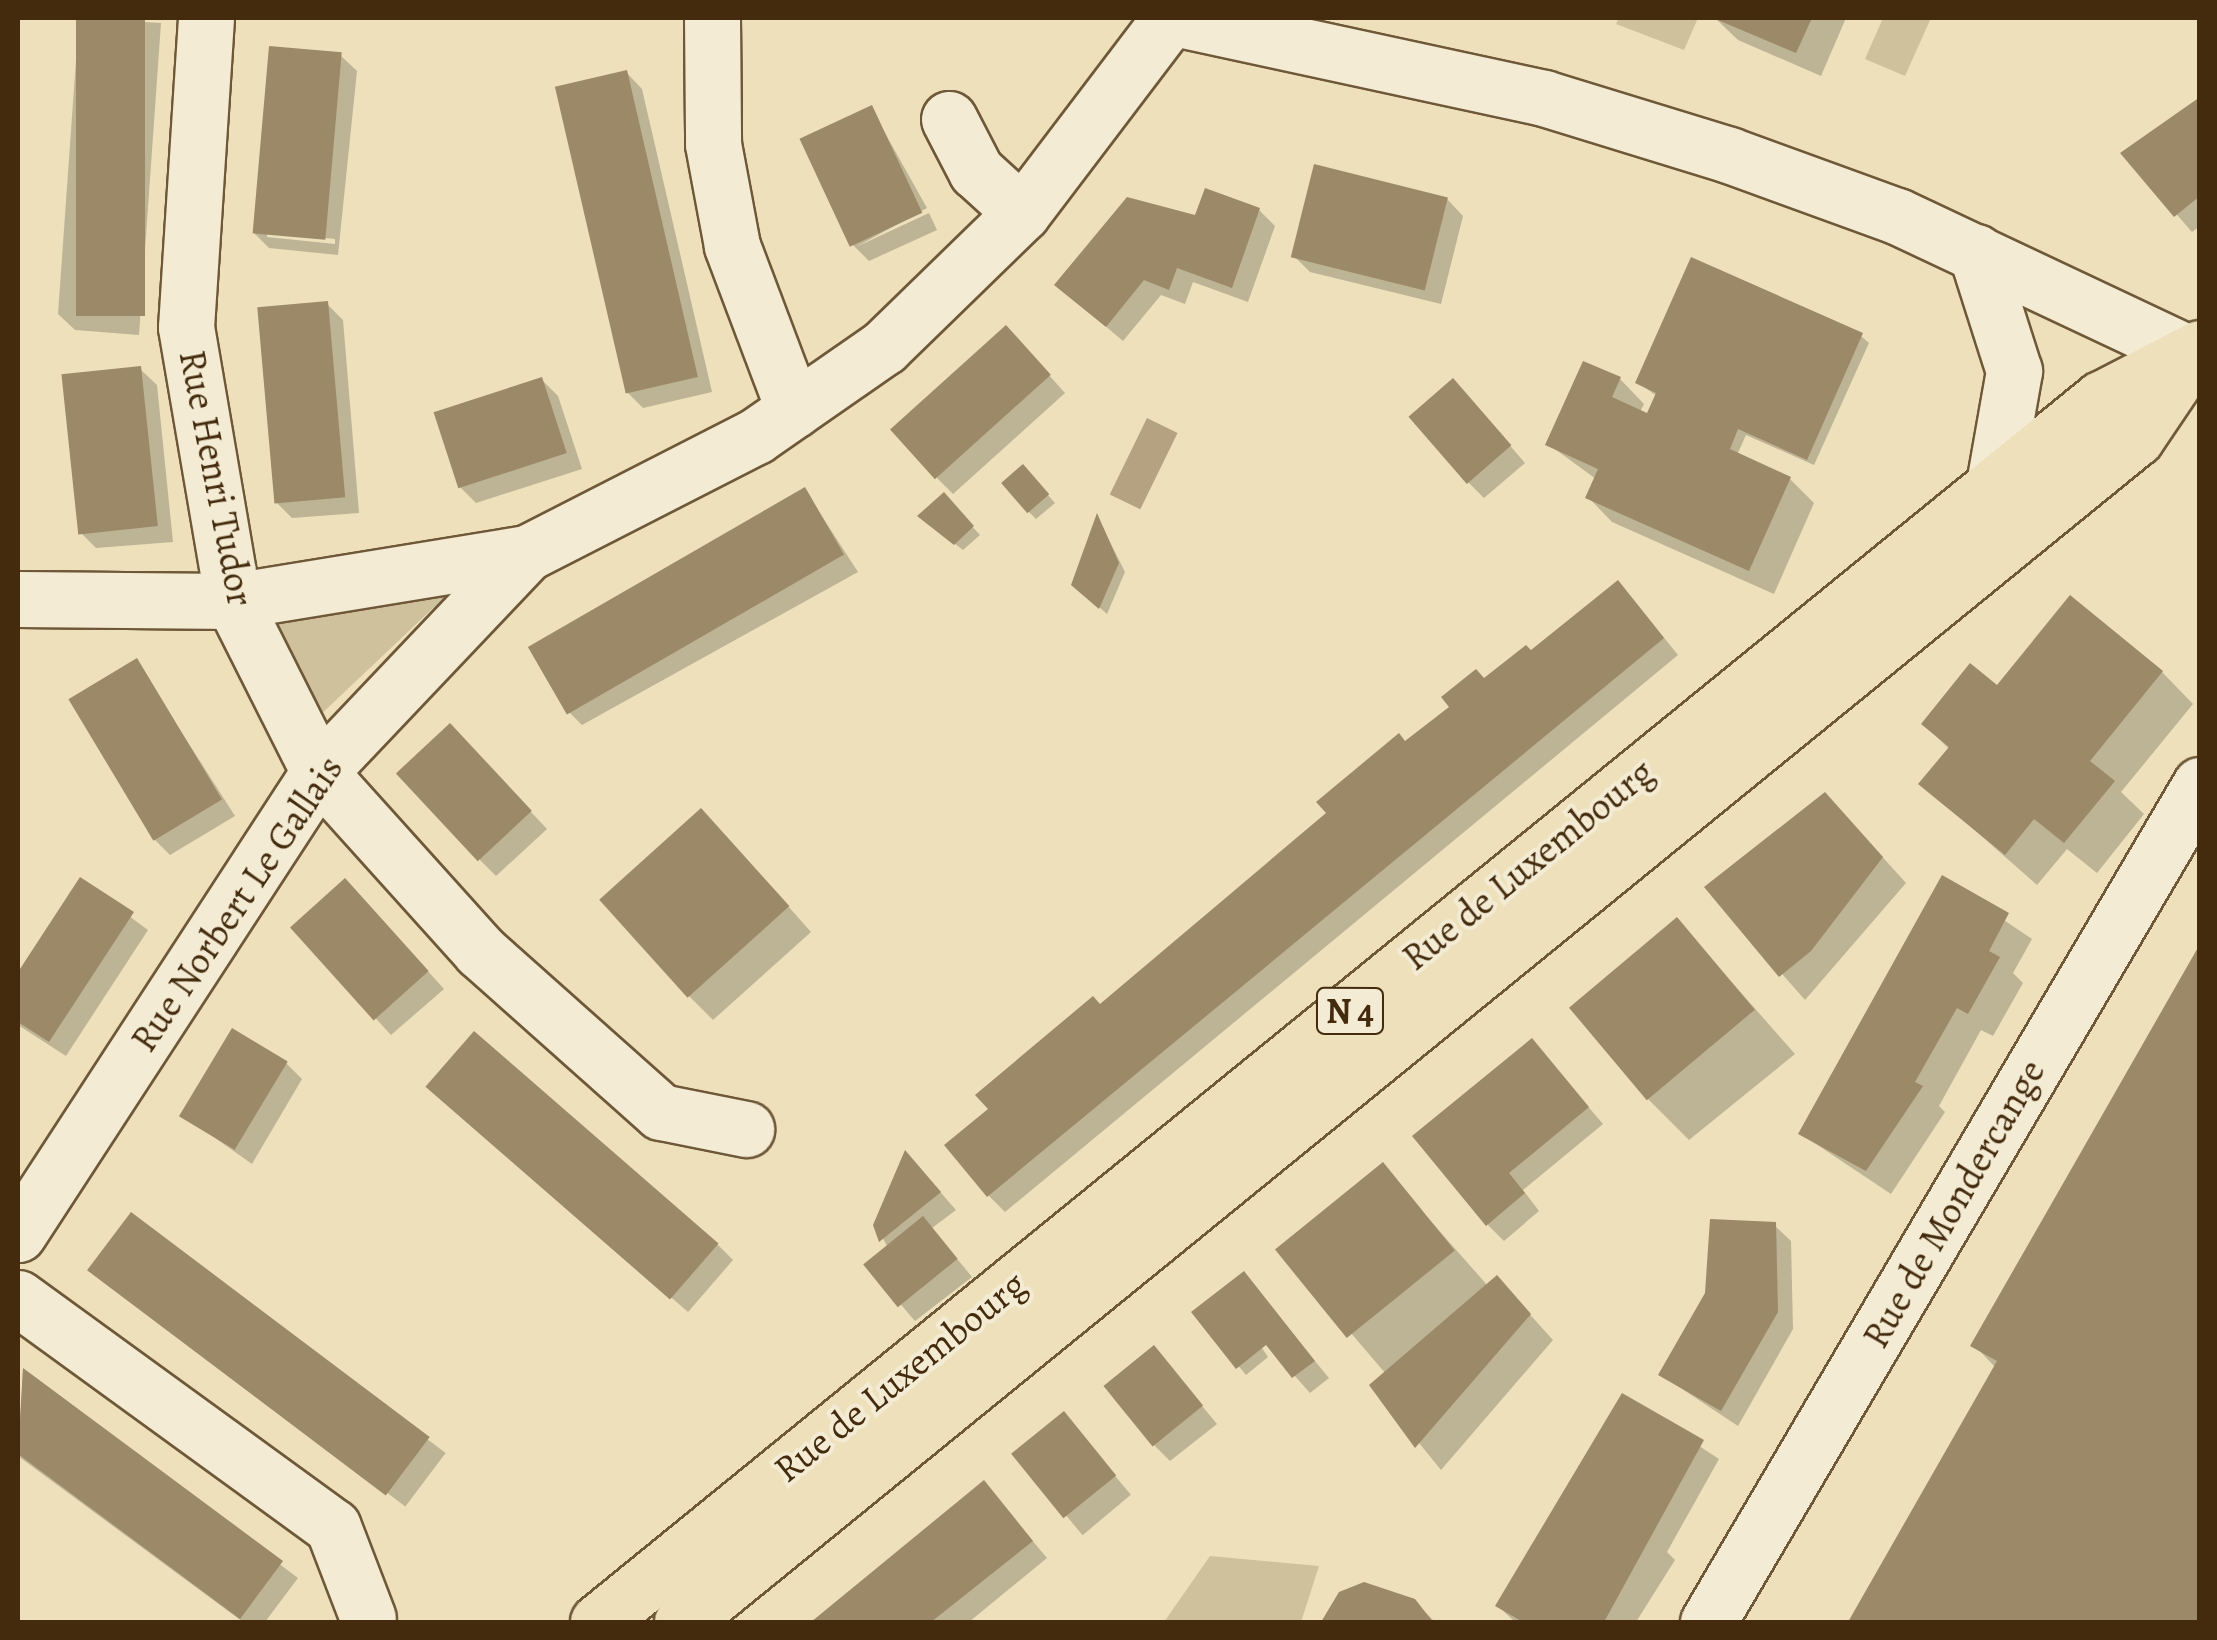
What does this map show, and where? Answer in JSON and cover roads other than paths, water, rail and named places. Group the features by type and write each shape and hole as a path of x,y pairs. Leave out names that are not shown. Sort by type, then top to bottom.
{"main road":[{"name":"Rue de Luxembourg","path":"598,1622 2101,399 2197,354"},
{"name":"Rue de Luxembourg","path":"682,1622 2125,448 2197,354"}],"street":[{"name":"Rue Henri Tudor","path":"206,18 186,327 233,601 318,772 480,951 661,1112 746,1129"},
{"path":"712,18 713,144 732,246 794,410"},
{"path":"18,599 233,601 527,553 794,410 884,348 1022,213 1172,18 1544,98 1794,178 1976,252 2197,354"},
{"path":"949,119 976,170 1022,213"},
{"path":"1976,252 2014,371 1994,486"},
{"name":"Rue Norbert Le Gallais","path":"18,1234 318,772 527,553"},
{"name":"Rue de Mondercange","path":"1708,1622 2200,785"},
{"path":"18,1298 333,1526 368,1618"}]}
